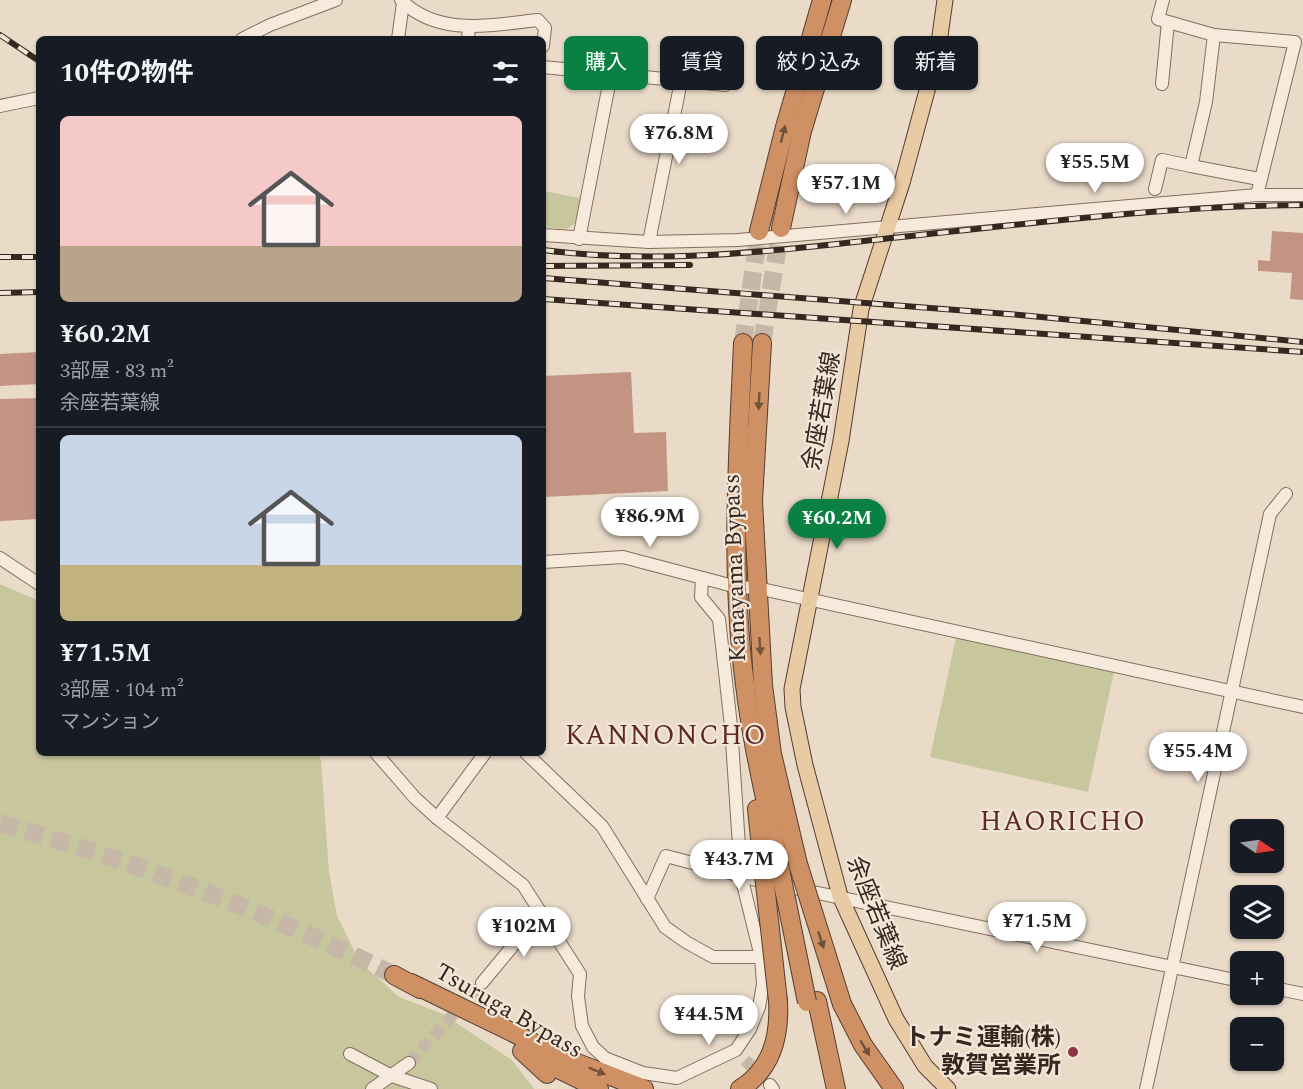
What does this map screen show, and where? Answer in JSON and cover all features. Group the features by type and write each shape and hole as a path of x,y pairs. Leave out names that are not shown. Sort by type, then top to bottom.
{"highway":[{"path":"759,231 784,127 822,0"},
{"path":"781,228 802,131 842,0"},
{"name":"Kanayama Bypass","path":"743,343 736,504 744,685 812,1001 825,1089"},
{"name":"Kanayama Bypass","path":"762,343 753,501 763,685 783,865 842,1004 863,1045 894,1089"},
{"path":"740,1089 760,1072 772,1053 778,1028 783,865"},
{"name":"Tsuruga Bypass","path":"394,975 411,983 522,1051 600,1089"},
{"path":"411,983 567,1059 645,1089"},
{"path":"812,1001 836,1089"},
{"path":"522,1051 544,1073 574,1089"}],"main road":[{"name":"余座若葉線","path":"945,0 938,50 888,227 861,309 841,441 792,689 793,706 805,765 840,896 896,1019 926,1066 948,1089"}],"street":[{"path":"248,36 270,25 336,0"},
{"path":"1163,0 1158,19 1214,35 1299,42 1259,179 1257,195"},
{"path":"398,36 402,1 441,24 469,33 538,20 545,28 544,36"},
{"path":"1162,84 1168,22"},
{"path":"1191,166 1206,102 1214,35"},
{"path":"546,67 564,69"},
{"path":"579,239 608,90"},
{"path":"649,242 679,90"},
{"path":"0,106 36,99"},
{"path":"1155,189 1162,160 1259,179"},
{"path":"546,235 649,242 738,240 1257,195 1303,195"},
{"path":"1146,1089 1234,692 1270,514 1286,494"},
{"path":"546,562 623,557 738,587 757,588 1303,707"},
{"path":"0,558 36,582"},
{"path":"379,756 415,798 437,818 523,885 580,974 578,996 582,1026 593,1047 605,1058 643,1073 677,1078 736,1050 750,1029 759,1007 763,984 761,957 741,876 731,726 719,619 701,597 702,578"},
{"path":"437,818 483,756"},
{"path":"529,756 602,826 665,927 713,957 761,957"},
{"path":"647,899 666,856 741,876 1230,979"},
{"path":"482,984 541,912"},
{"path":"1284,990 1303,994"},
{"path":"736,1050 745,1060"},
{"path":"350,1054 392,1076 431,1089"},
{"path":"372,1089 409,1062"}],"green space":[{"path":"546,192 580,198 575,223 567,229 546,227"},
{"path":"0,584 36,600 36,756 319,756 329,872 337,916 360,962 399,997 443,1014 512,1060 534,1089 0,1089"},
{"path":"957,633 1115,667 1088,792 930,757"}],"building":[{"path":"1272,231 1303,233 1303,300 1290,299 1292,273 1258,271 1258,260 1270,261"},
{"path":"36,352 36,384 0,386 0,354"},
{"path":"631,372 634,433 666,432 668,491 546,497 546,376"},
{"path":"36,398 36,519 0,521 0,399"}],"tunnel":[{"path":"762,343 781,228"},
{"path":"743,343 759,231"},
{"path":"0,823 101,854 200,890 298,930 394,975"},
{"path":"409,1063 482,983"},
{"path":"745,1060 763,1078"}],"railway":[{"path":"0,35 36,59"},
{"path":"546,250 623,256 744,253 1138,213 1303,205"},
{"path":"0,257 36,257"},
{"path":"546,266 690,265"},
{"path":"546,278 1020,315 1303,342"},
{"path":"0,293 36,292"},
{"path":"546,299 1303,352"}],"place":[{"name":"トナミ運輸(株) 敦賀営業所","path":"1073,1052"}],"district":[{"name":"KANNONCHO","path":"666,736"},
{"name":"HAORICHO","path":"1063,822"}]}
